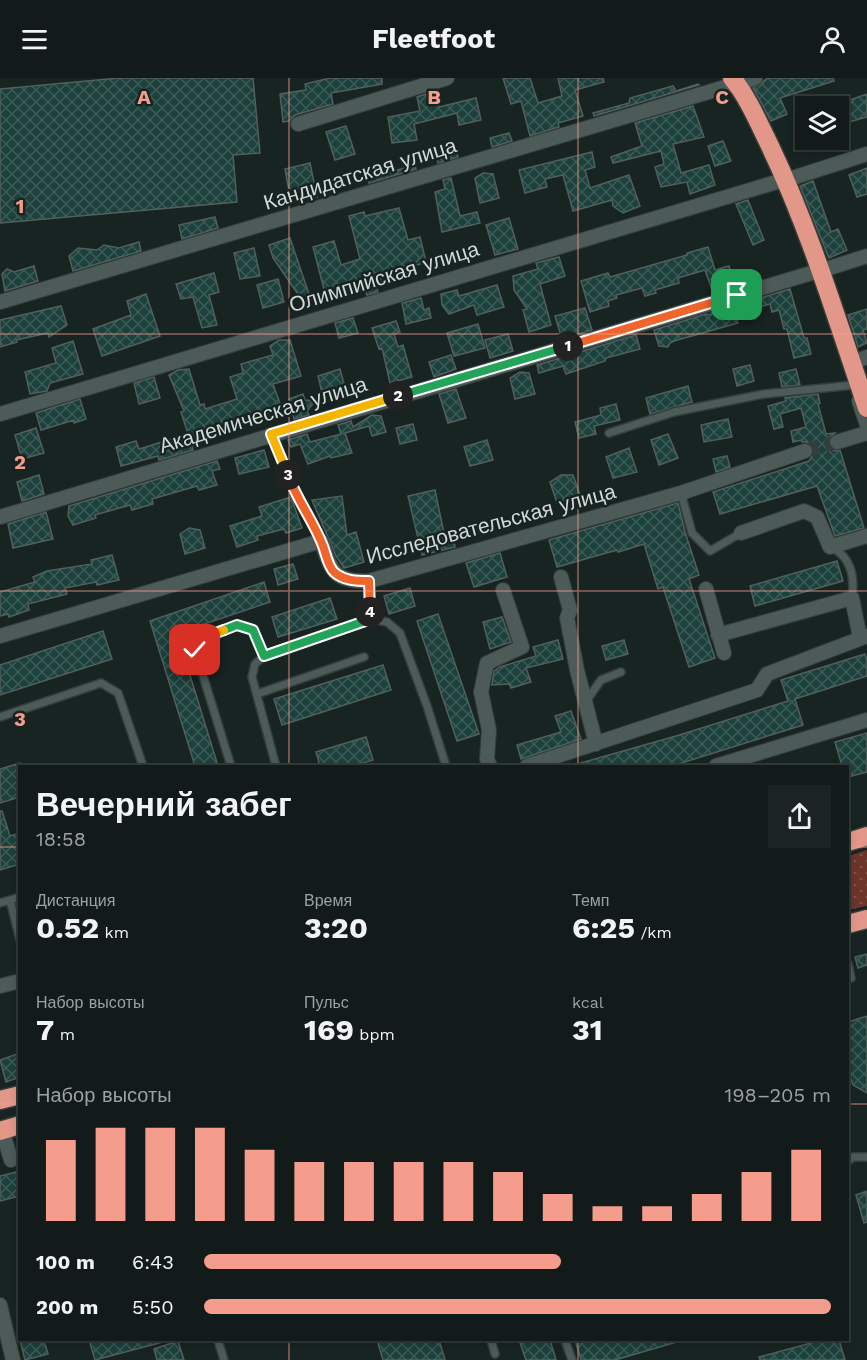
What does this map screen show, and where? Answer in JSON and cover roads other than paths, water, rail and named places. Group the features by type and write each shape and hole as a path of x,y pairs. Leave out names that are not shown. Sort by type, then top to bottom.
{"highway":[{"path":"732,81 783,180 817,271 860,360 867,408"},
{"path":"849,842 867,836"},
{"path":"849,924 867,919"},
{"path":"0,1101 18,1096"}],"street":[{"path":"298,124 447,78"},
{"name":"Кандидатская улица","path":"0,302 732,81 754,78"},
{"name":"Олимпийская улица","path":"0,414 867,154"},
{"name":"Академическая улица","path":"0,517 867,256"},
{"path":"817,271 867,425"},
{"path":"837,442 867,433"},
{"name":"Исследовательская улица","path":"321,541 332,570 353,581 369,581 681,494 805,451"},
{"path":"741,533 804,511 817,517 830,547 867,536"},
{"path":"0,636 321,541"},
{"path":"561,577 570,610 567,618 596,744"},
{"path":"706,589 724,653"},
{"path":"490,765 487,759 489,730 481,692 487,663 522,647 503,590"},
{"path":"530,765 757,690 767,674 864,637 852,598 718,635"},
{"path":"719,765 867,720"},
{"path":"0,986 18,982"},
{"path":"7,1129 10,1160"},
{"path":"0,1305 13,1360"}],"lane":[{"path":"609,433 674,412 764,394 854,386"},
{"path":"271,434 294,491 321,541"},
{"path":"681,494 692,533 711,551 741,533"},
{"path":"830,547 842,553 848,561 854,586 852,598"},
{"path":"369,581 371,619"},
{"path":"276,765 252,676 255,664 264,656 371,619 387,622 400,633 446,765"},
{"path":"231,765 195,650 202,638 237,625 253,630 264,656"},
{"path":"257,694 364,657"},
{"path":"585,702 601,680 621,672"},
{"path":"0,717 101,683 118,693 143,765"},
{"path":"0,903 18,898"},
{"path":"10,900 18,932"},
{"path":"849,1160 853,1157 867,1157"},
{"path":"218,1341 224,1360"},
{"path":"491,1341 495,1354"},
{"path":"566,1341 572,1360"}],"tunnel":[{"path":"805,451 837,442"}]}
